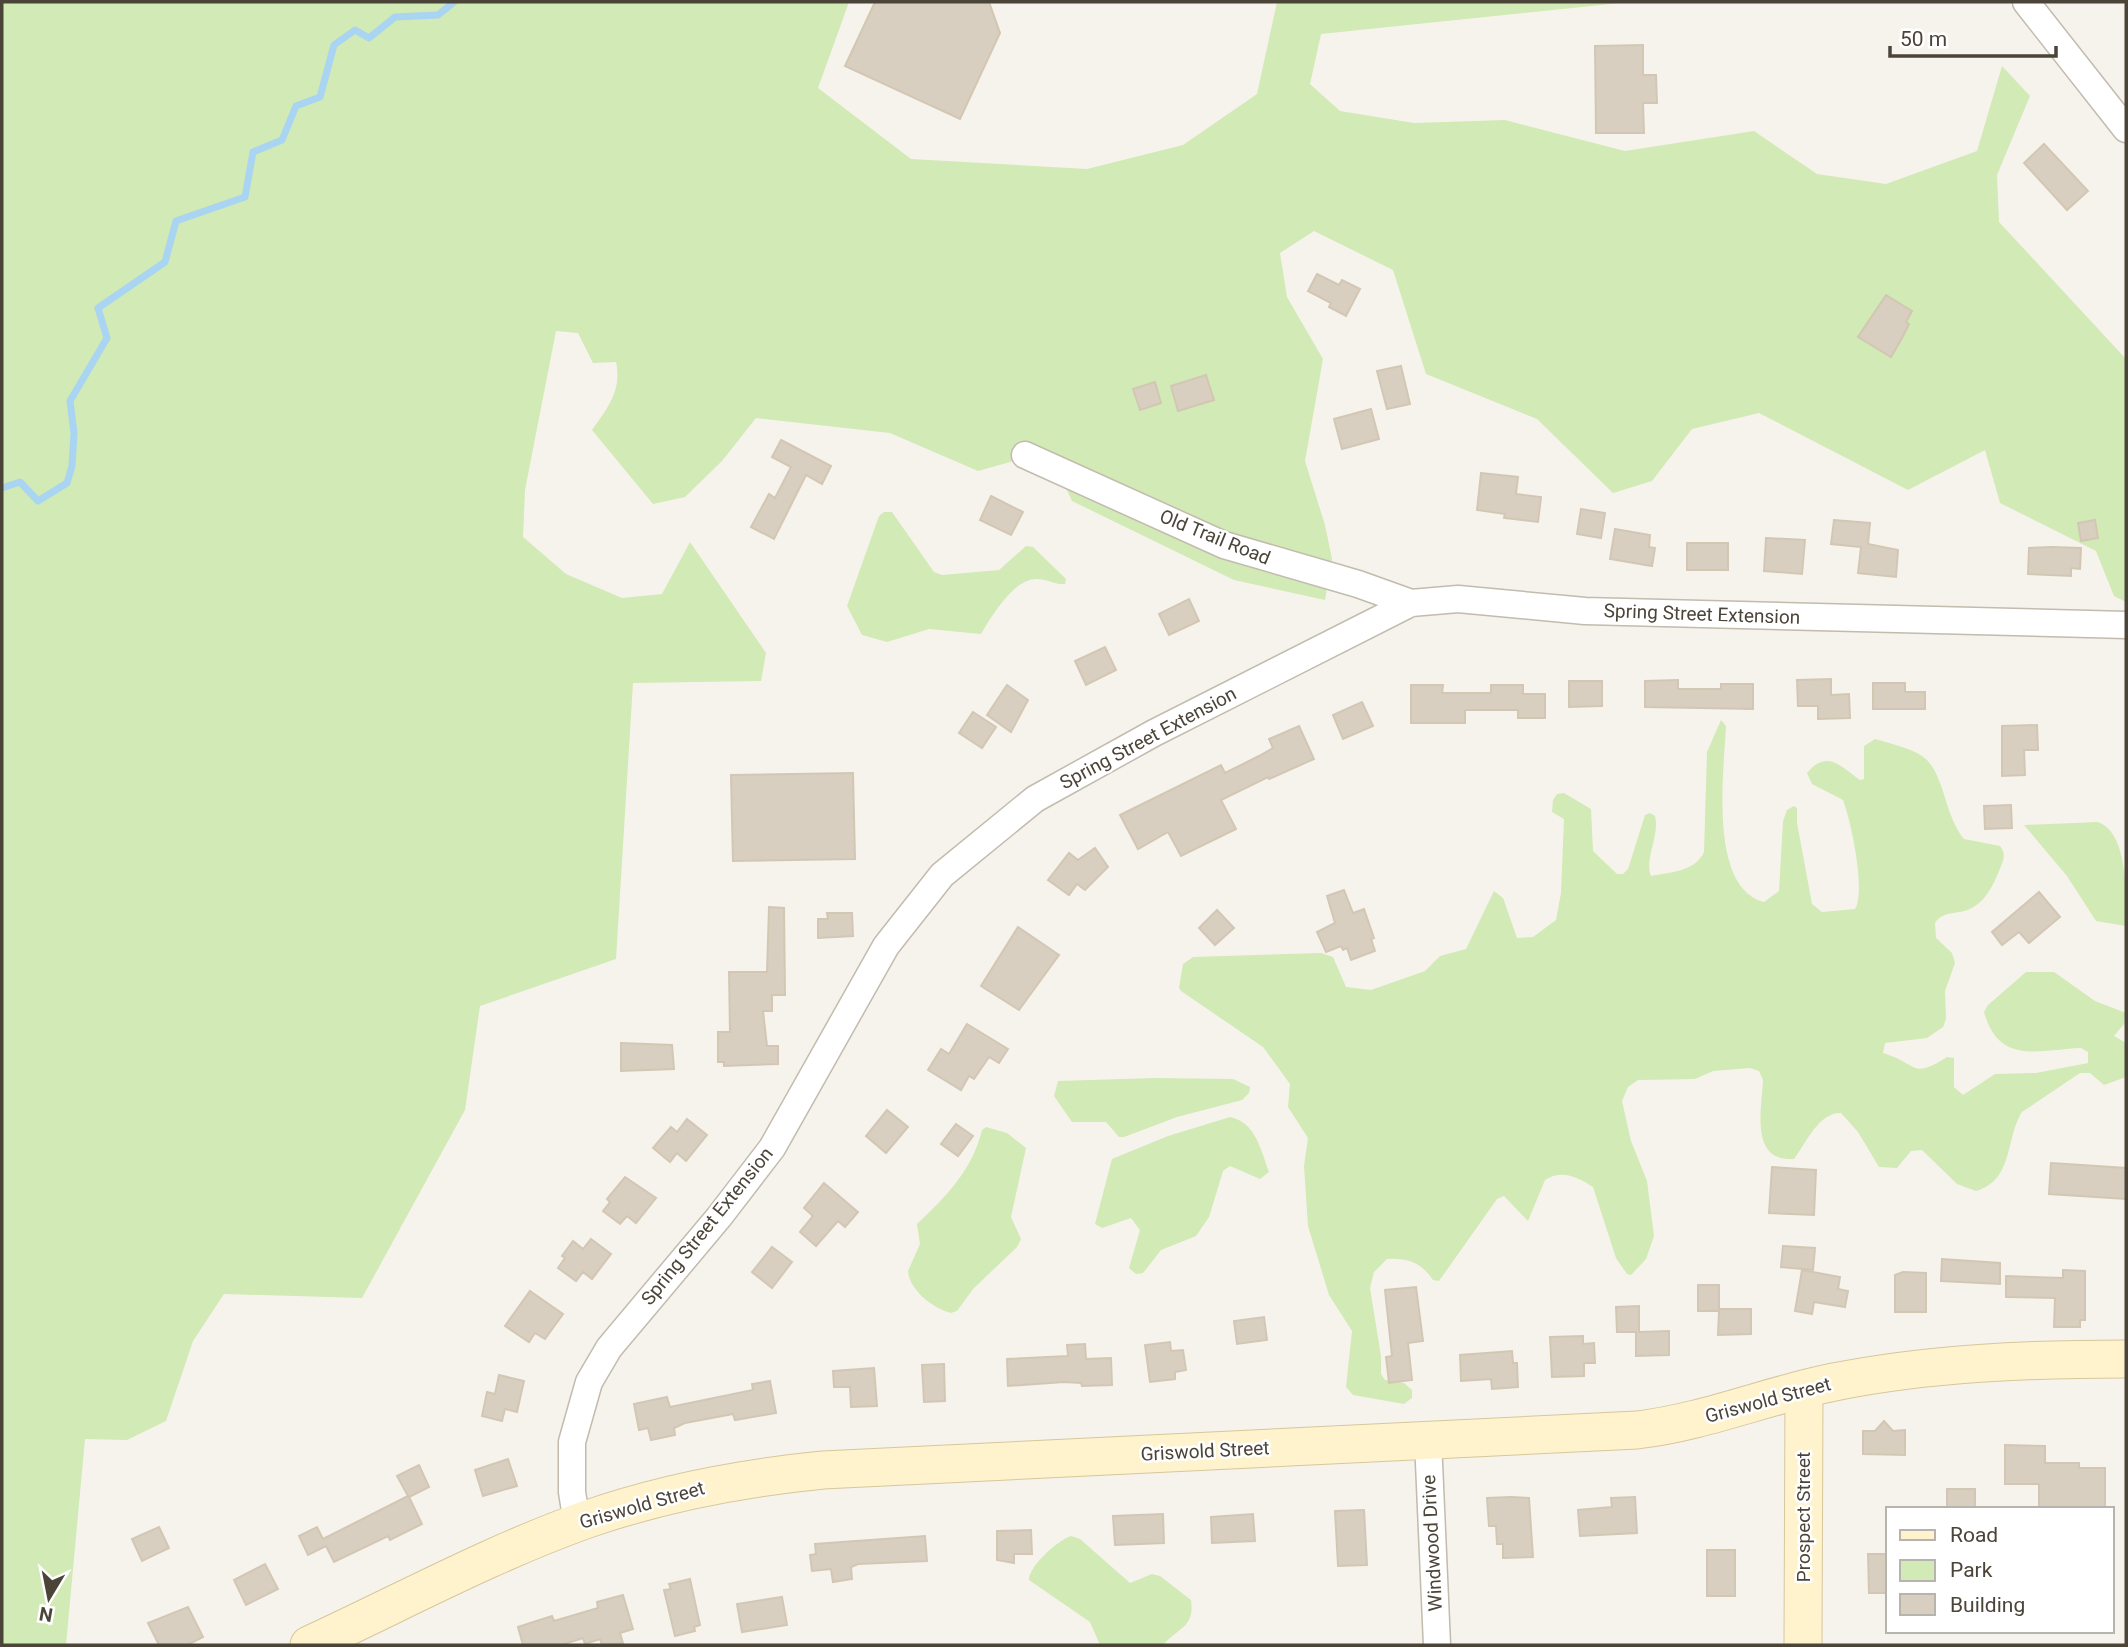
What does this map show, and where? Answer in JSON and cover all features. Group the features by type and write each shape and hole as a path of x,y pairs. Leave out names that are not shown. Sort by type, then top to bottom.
{"main road":[{"name":"Griswold Street","path":"309,1645 510,1550 577,1523 700,1488 823,1470 1660,1427 1862,1377 1928,1368 2126,1359"},
{"name":"Prospect Street","path":"1803,1645 1804,1390"}],"street":[{"path":"2026,2 2126,129"},
{"name":"Old Trail Road","path":"1025,455 1224,545 1358,584 1411,603"},
{"name":"Spring Street Extension","path":"577,1523 572,1492 572,1442 589,1382 617,1338 719,1217 772,1148 886,946 942,875 1035,799 1153,733 1411,603 1458,599 1585,611 2126,625"},
{"name":"Windwood Drive","path":"1428,1440 1437,1645"}],"green space":[{"path":"2,2 849,2 818,88 911,159 1087,169 1183,145 1257,94 1277,2 1630,2 1321,34 1310,84 1340,111 1414,123 1505,120 1625,151 1754,131 1817,174 1886,184 1977,151 2002,66 2030,96 1997,175 1999,222 2126,359 2126,602 2114,596 2096,551 2000,503 1985,450 1908,490 1759,413 1692,429 1652,481 1613,493 1537,419 1426,374 1393,270 1314,231 1280,253 1287,297 1323,359 1305,461 1325,525 1332,559 1325,600 1234,580 1072,501 1049,451 978,471 890,433 756,418 722,461 685,497 653,504 592,430 615,390 616,362 593,363 578,333 556,331 525,490 523,537 566,574 622,598 662,594 690,542 766,653 761,681 633,683 616,959 480,1006 465,1110 362,1298 224,1294 193,1341 166,1421 127,1440 85,1439 66,1645 2,1645"},
{"path":"884,512 892,512 934,572 942,575 999,570 1026,546 1033,547 1066,579 1065,584 1028,580 1004,600 981,634 929,629 887,642 862,635 847,606 879,516"},
{"path":"1721,720 1726,726 1722,797 1727,852 1734,875 1746,892 1764,902 1779,891 1783,821 1787,810 1794,806 1797,808 1797,823 1812,904 1822,912 1855,909 1858,900 1858,872 1850,823 1843,800 1812,784 1807,773 1814,766 1827,761 1840,765 1860,780 1864,779 1864,746 1875,739 1909,749 1927,760 1938,777 1953,820 1964,839 2000,846 2002,849 2002,864 1982,901 1971,909 1944,915 1935,923 1936,938 1952,953 1955,963 1945,991 1946,1019 1943,1027 1927,1038 1885,1043 1883,1053 1920,1069 1947,1057 1954,1058 1954,1087 1963,1095 1995,1074 2036,1073 2088,1063 2088,1052 2081,1048 2022,1051 2010,1047 1999,1040 1984,1012 1988,1005 2026,972 2054,972 2095,1001 2126,1013 2124,1024 2114,1036 2126,1043 2126,1077 2104,1085 2090,1073 2080,1073 2022,1112 2003,1168 1988,1186 1976,1191 1957,1184 1922,1150 1911,1151 1897,1168 1879,1167 1858,1132 1841,1113 1833,1114 1820,1123 1794,1159 1780,1158 1770,1152 1764,1143 1761,1131 1763,1080 1759,1071 1750,1068 1713,1071 1695,1079 1638,1080 1628,1087 1622,1101 1631,1141 1647,1181 1654,1236 1646,1259 1631,1275 1627,1274 1616,1258 1593,1187 1575,1177 1557,1175 1545,1180 1528,1221 1504,1196 1497,1199 1439,1281 1433,1280 1413,1262 1401,1259 1387,1259 1374,1272 1370,1288 1381,1356 1381,1374 1385,1380 1404,1383 1412,1390 1412,1398 1404,1404 1353,1395 1346,1387 1352,1331 1329,1295 1308,1226 1304,1166 1308,1138 1288,1107 1290,1084 1263,1047 1181,991 1179,988 1183,964 1193,957 1321,953 1333,957 1346,987 1371,990 1425,971 1440,956 1466,949 1494,891 1503,898 1517,938 1533,937 1556,920 1561,893 1564,819 1552,812 1553,800 1557,794 1564,793 1591,809 1593,851 1617,874 1623,874 1628,869 1645,815 1650,813 1655,816 1656,824 1649,862 1651,876 1674,872 1695,864 1704,852 1707,752"},
{"path":"2098,822 2108,828 2120,851 2125,881 2126,926 2096,921 2067,876 2024,825"},
{"path":"1233,1079 1250,1087 1249,1093 1242,1100 1177,1117 1124,1137 1119,1137 1106,1122 1072,1122 1054,1096 1058,1081"},
{"path":"1230,1117 1239,1120 1252,1131 1269,1172 1260,1179 1230,1166 1223,1171 1209,1217 1196,1236 1161,1250 1143,1273 1136,1274 1129,1268 1140,1230 1131,1218 1102,1228 1095,1224 1112,1159 1168,1136"},
{"path":"986,1127 1007,1133 1026,1148 1011,1217 1021,1239 1017,1247 973,1289 957,1311 951,1313 923,1298 909,1278 908,1271 920,1244 917,1224 957,1182 972,1158 982,1130"},
{"path":"1071,1536 1080,1539 1130,1583 1152,1574 1160,1576 1191,1600 1191,1616 1188,1621 1163,1645 1100,1645 1090,1622 1029,1580 1033,1568 1045,1555"}],"building":[{"path":"875,2 989,2 1000,33 960,119 845,66"},
{"path":"1643,45 1643,75 1656,75 1657,103 1643,103 1644,133 1596,133 1595,46"},
{"path":"2044,144 2088,191 2067,210 2024,163"},
{"path":"1317,274 1339,285 1342,280 1360,289 1346,316 1329,307 1331,303 1308,291"},
{"path":"1886,295 1912,311 1906,322 1909,324 1891,357 1858,337"},
{"path":"1401,366 1410,404 1387,409 1377,371"},
{"path":"1206,375 1214,400 1178,411 1171,386"},
{"path":"1155,382 1161,403 1140,410 1133,389"},
{"path":"1371,409 1379,439 1342,449 1334,419"},
{"path":"781,440 831,466 822,484 806,475 774,539 751,527 769,494 775,498 791,467 772,457"},
{"path":"1481,473 1518,477 1516,494 1541,497 1538,522 1504,518 1505,514 1477,510"},
{"path":"991,496 1023,512 1011,535 980,520"},
{"path":"1581,509 1605,513 1601,538 1577,534"},
{"path":"1834,520 1870,523 1868,544 1898,550 1896,577 1858,573 1861,547 1831,544"},
{"path":"2095,520 2098,538 2081,541 2078,523"},
{"path":"1615,529 1650,535 1649,547 1655,548 1652,566 1610,559"},
{"path":"1766,538 1805,540 1802,574 1764,571"},
{"path":"1687,543 1728,543 1728,570 1687,570"},
{"path":"2029,548 2081,548 2080,569 2071,568 2071,576 2028,574"},
{"path":"1189,599 1199,621 1169,635 1159,614"},
{"path":"1105,647 1116,670 1086,685 1075,661"},
{"path":"1831,679 1831,695 1849,694 1850,718 1818,719 1818,706 1798,706 1797,680"},
{"path":"1678,680 1678,689 1721,689 1721,684 1753,684 1753,709 1645,707 1645,681"},
{"path":"1569,681 1602,681 1602,706 1569,707"},
{"path":"1873,683 1905,683 1905,692 1925,692 1925,709 1873,709"},
{"path":"1007,685 1028,700 1011,732 987,715"},
{"path":"1411,685 1443,685 1442,693 1491,693 1491,685 1523,685 1523,694 1545,694 1545,718 1518,718 1518,710 1465,710 1465,723 1411,723"},
{"path":"1362,702 1373,726 1343,739 1333,715"},
{"path":"973,712 996,727 982,748 959,733"},
{"path":"2037,725 2038,750 2024,750 2025,775 2002,776 2002,726"},
{"path":"1299,726 1314,759 1221,800 1236,829 1181,856 1168,832 1138,849 1120,815 1221,765 1225,773 1273,748 1269,739"},
{"path":"853,773 855,859 733,861 731,775"},
{"path":"2011,805 2012,828 1985,829 1984,806"},
{"path":"1095,848 1108,867 1085,890 1077,884 1069,895 1048,880 1069,853 1078,860"},
{"path":"1344,890 1353,913 1364,909 1374,938 1371,939 1375,951 1351,960 1347,948 1343,950 1341,946 1326,952 1317,932 1335,923 1327,896"},
{"path":"2039,892 2060,917 2029,943 2019,932 2002,945 1992,932"},
{"path":"769,907 784,908 785,995 772,995 772,1011 763,1011 767,1046 778,1046 778,1064 724,1066 724,1062 718,1062 718,1032 730,1032 729,972 767,972"},
{"path":"1217,910 1234,928 1215,945 1199,928"},
{"path":"827,913 852,913 853,936 818,938 818,919 828,919"},
{"path":"1018,927 1059,955 1019,1010 981,986"},
{"path":"967,1024 1008,1049 999,1063 989,1057 974,1079 969,1076 961,1090 928,1070 941,1049 949,1054"},
{"path":"621,1043 672,1045 674,1069 621,1071"},
{"path":"887,1110 908,1127 886,1153 866,1136"},
{"path":"687,1119 707,1135 686,1161 677,1153 670,1162 653,1148 671,1127 677,1132"},
{"path":"956,1124 973,1136 958,1156 941,1144"},
{"path":"2051,1163 2126,1168 2126,1199 2049,1194"},
{"path":"1772,1167 1816,1170 1814,1215 1769,1213"},
{"path":"625,1177 656,1198 636,1223 627,1216 620,1224 603,1211 610,1202 607,1199"},
{"path":"824,1183 858,1212 845,1227 838,1221 816,1246 800,1232 813,1216 804,1208"},
{"path":"591,1239 611,1254 592,1279 583,1272 576,1281 558,1268 565,1258 562,1256 573,1241 583,1249"},
{"path":"1783,1246 1815,1248 1813,1270 1781,1267"},
{"path":"772,1247 792,1262 772,1288 752,1272"},
{"path":"1942,1259 2000,1263 2000,1284 1941,1281"},
{"path":"1802,1270 1840,1277 1838,1289 1848,1291 1845,1307 1814,1302 1812,1314 1795,1311"},
{"path":"2063,1270 2085,1271 2085,1320 2080,1320 2080,1327 2054,1327 2055,1298 2006,1297 2006,1276 2063,1278"},
{"path":"1903,1272 1926,1273 1926,1312 1895,1312 1895,1275"},
{"path":"1698,1285 1719,1285 1719,1309 1751,1309 1751,1334 1718,1335 1719,1311 1698,1311"},
{"path":"1416,1287 1423,1341 1408,1343 1412,1380 1389,1383 1386,1357 1392,1356 1385,1290"},
{"path":"530,1291 563,1314 545,1339 535,1333 529,1342 505,1326"},
{"path":"1639,1306 1639,1332 1669,1331 1669,1355 1636,1356 1636,1332 1617,1332 1616,1307"},
{"path":"1264,1317 1267,1340 1237,1344 1234,1321"},
{"path":"1583,1336 1583,1344 1594,1343 1595,1363 1584,1363 1584,1376 1552,1377 1550,1337"},
{"path":"1170,1342 1171,1351 1183,1350 1186,1370 1175,1372 1175,1379 1150,1382 1145,1345"},
{"path":"1085,1344 1086,1359 1111,1358 1112,1385 1082,1386 1081,1383 1064,1382 1008,1386 1007,1359 1068,1356 1067,1345"},
{"path":"1512,1351 1513,1363 1517,1363 1518,1387 1492,1389 1491,1379 1461,1381 1460,1355"},
{"path":"944,1364 945,1401 924,1402 922,1365"},
{"path":"874,1368 877,1406 851,1407 850,1387 834,1387 833,1371"},
{"path":"499,1375 524,1381 517,1412 505,1409 502,1421 482,1416 487,1392 495,1394"},
{"path":"770,1381 776,1413 735,1420 733,1414 685,1423 674,1428 675,1435 651,1440 648,1428 639,1430 634,1404 667,1397 670,1407 753,1390 752,1384"},
{"path":"1884,1421 1893,1431 1905,1430 1905,1455 1863,1454 1863,1431 1875,1431"},
{"path":"2005,1445 2045,1446 2045,1463 2079,1463 2079,1468 2105,1468 2105,1507 2039,1507 2039,1484 2005,1484"},
{"path":"508,1459 517,1486 483,1496 475,1470"},
{"path":"419,1465 429,1487 409,1497 422,1524 390,1540 388,1536 334,1562 326,1546 308,1555 299,1536 317,1527 323,1539 408,1496 397,1476"},
{"path":"1947,1489 1975,1489 1975,1507 1947,1507"},
{"path":"1635,1497 1637,1533 1580,1536 1578,1510 1612,1507 1611,1498"},
{"path":"1487,1498 1529,1498 1533,1557 1503,1558 1503,1544 1497,1544 1496,1526 1489,1526"},
{"path":"1364,1510 1367,1565 1338,1566 1335,1511"},
{"path":"1163,1514 1164,1543 1115,1545 1113,1516"},
{"path":"1253,1514 1255,1541 1212,1543 1211,1517"},
{"path":"159,1527 169,1548 142,1561 132,1539"},
{"path":"1031,1530 1032,1554 1014,1554 1014,1563 997,1560 997,1531"},
{"path":"925,1536 927,1561 858,1564 851,1567 852,1579 833,1582 831,1569 812,1571 810,1555 816,1554 815,1544"},
{"path":"1707,1550 1735,1550 1735,1596 1707,1596"},
{"path":"1868,1554 1886,1554 1886,1593 1869,1593"},
{"path":"265,1564 278,1589 246,1605 234,1580"},
{"path":"690,1579 700,1625 694,1627 695,1631 675,1636 664,1590 671,1589 669,1584"},
{"path":"623,1595 633,1629 620,1633 623,1643 602,1645 600,1639 585,1644 583,1638 561,1645 523,1645 518,1627 552,1616 554,1621 598,1608 597,1602"},
{"path":"782,1597 787,1625 742,1632 737,1604"},
{"path":"188,1607 203,1637 187,1645 159,1645 148,1623"}],"waterway":[{"path":"2,488 20,482 38,501 67,483 72,466 74,433 70,401 107,338 98,308 165,262 176,221 245,197 253,152 282,140 296,106 320,97 334,45 355,30 369,38 395,17 438,15 454,2"}]}
